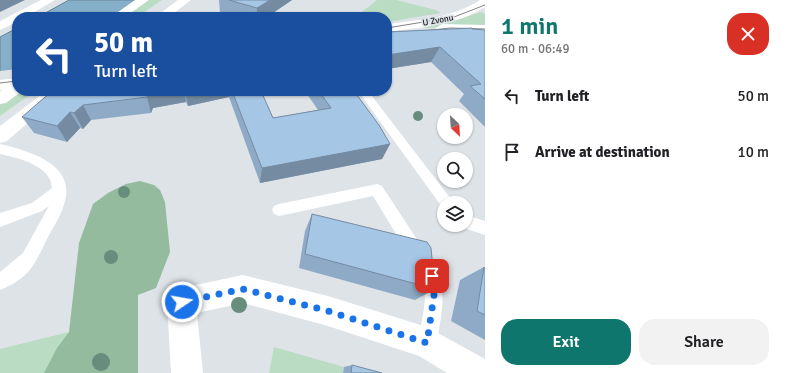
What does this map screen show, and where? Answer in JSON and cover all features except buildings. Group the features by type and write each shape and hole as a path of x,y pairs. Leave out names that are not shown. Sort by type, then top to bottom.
{"street":[{"path":"26,12 49,0"},
{"path":"125,12 143,0"},
{"path":"168,12 185,0"},
{"name":"U Zvonu","path":"392,27 459,16 474,10 485,2"},
{"path":"0,26 12,20"},
{"path":"392,35 442,28 485,29"},
{"path":"0,85 12,84"},
{"path":"0,99 12,91"},
{"path":"0,136 50,96"},
{"path":"187,373 182,302 243,289 328,311 427,343 477,373"}],"lane":[{"path":"367,96 442,196"},
{"path":"0,149 43,163 50,168 57,178 60,190 57,205 29,258 10,277 0,281"},
{"path":"0,220 37,207 60,190"},
{"path":"279,210 376,190 432,276 434,295 427,343"},
{"path":"473,224 485,228"}],"green space":[{"path":"140,0 162,0 144,12 120,12"},
{"path":"377,0 396,0 436,10 441,13 392,21 392,12 362,12"},
{"path":"481,12 485,14 485,27 452,26 427,28 423,26 456,20"},
{"path":"12,77 12,96 28,96 0,116 0,84"},
{"path":"140,181 154,185 160,190 165,202 170,252 156,288 138,295 138,373 44,373 57,348 69,332 79,243 93,204 108,193 126,184"},
{"path":"69,332 64,373 0,373 0,349"},
{"path":"274,347 344,367 343,373 269,373"}],"water":[{"path":"69,0 140,0 120,12 47,12"},
{"path":"12,31 12,77 0,84 0,37"}],"pier":[{"path":"12,70 12,79 0,86 0,71"}],"tram line":[{"path":"392,27 454,17 485,5"},
{"path":"423,31 450,28 485,29"},
{"path":"0,83 12,82"}],"route":[{"path":"182,302 243,289 328,311 427,343 434,295 432,276"}]}
